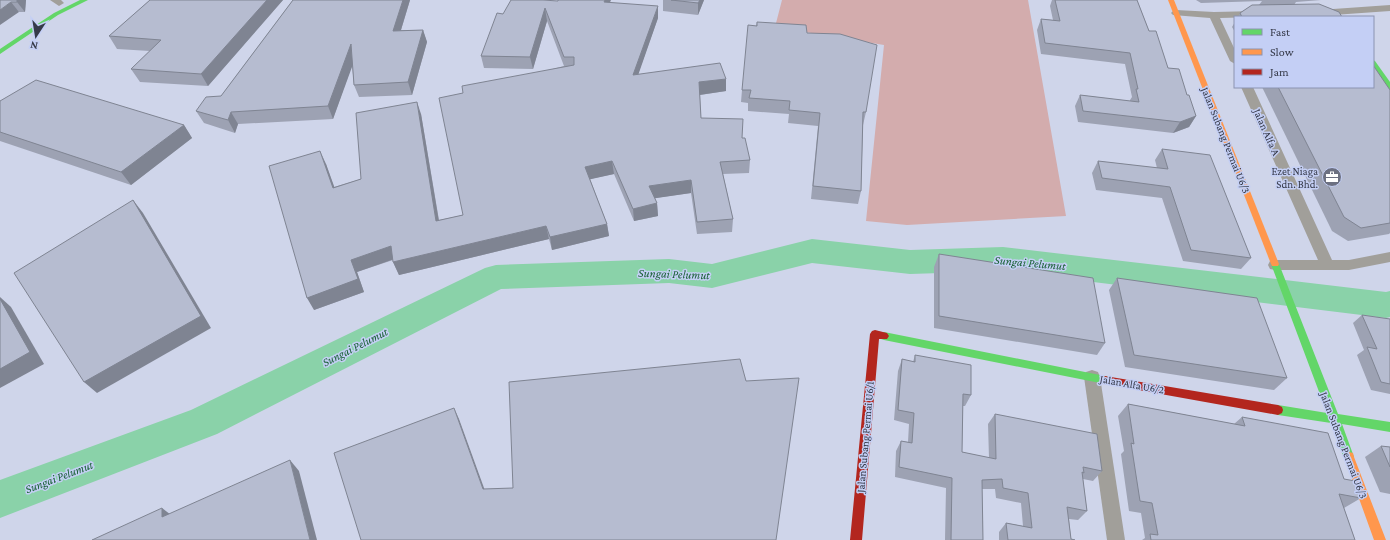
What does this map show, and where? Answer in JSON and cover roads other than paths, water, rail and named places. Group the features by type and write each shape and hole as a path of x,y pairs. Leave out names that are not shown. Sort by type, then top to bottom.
{"street":[{"path":"0,52 56,14 85,0"},
{"name":"Jalan Subang Permai U6/3","path":"1170,0 1282,281 1380,540"},
{"path":"40,13 60,1"},
{"path":"1309,13 1342,14 1390,8"},
{"path":"1176,13 1214,15 1265,14"},
{"path":"1214,15 1234,59"},
{"path":"1374,63 1385,73 1390,87"},
{"name":"Jalan Alfa A","path":"1247,88 1327,265"},
{"path":"1275,265 1349,265 1390,257"},
{"name":"Jalan Alfa U6/2","path":"875,334 1092,378 1334,420 1390,427"},
{"name":"Jalan Subang Permai U6/1","path":"856,540 875,334"},
{"path":"1092,378 1116,540"}],"waterway":[{"name":"Sungai Pelumut","path":"0,499 204,422 496,277 669,271 712,276 812,251 910,262 1003,259 1386,305 1390,304"}],"place":[{"name":"Ezet Niaga Sdn. Bhd.","path":"1332,177"}]}
